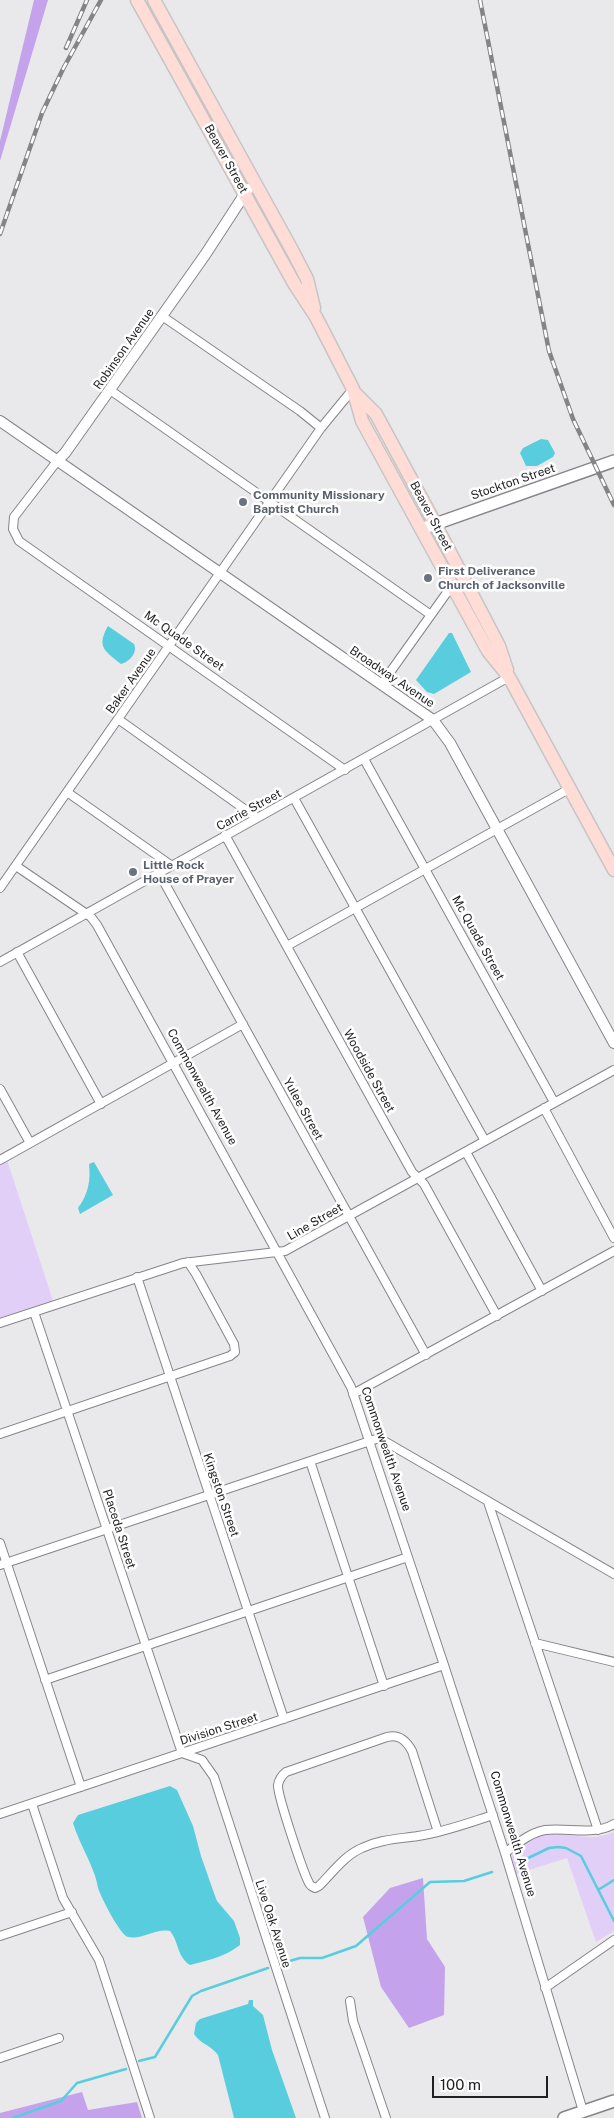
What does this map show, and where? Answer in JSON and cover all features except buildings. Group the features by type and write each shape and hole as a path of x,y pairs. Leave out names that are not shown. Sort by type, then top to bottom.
{"main road":[{"name":"Beaver Street","path":"137,0 294,285 316,317 353,390 362,420 452,586 488,651 509,677"},
{"name":"Beaver Street","path":"154,0 307,279 316,317"},
{"name":"Beaver Street","path":"353,390 376,414 436,524 499,646 509,677 614,870"},
{"name":"Stockton Street","path":"421,529 614,461"},
{"path":"564,2118 584,2114 614,2101"}],"street":[{"name":"Robinson Avenue","path":"13,529 14,517 65,453 110,390 234,213 254,180"},
{"path":"162,316 300,411 321,428"},
{"path":"110,390 271,501 431,615"},
{"name":"Baker Avenue","path":"0,888 321,428 353,390"},
{"path":"0,421 58,460"},
{"name":"Broadway Avenue","path":"58,460 433,720 450,743 614,1043"},
{"name":"Mc Quade Street","path":"13,529 19,541 344,770"},
{"path":"381,685 461,572"},
{"path":"474,625 486,619"},
{"name":"Carrie Street","path":"0,962 509,677"},
{"path":"118,719 257,818"},
{"name":"Mc Quade Street","path":"364,759 554,1102"},
{"path":"287,946 569,789"},
{"path":"67,792 172,866"},
{"path":"294,798 485,1141"},
{"name":"Woodside Street","path":"225,836 412,1172 424,1184 497,1316"},
{"name":"Commonwealth Avenue","path":"16,866 86,914 97,926 353,1394 493,1815 584,2114"},
{"name":"Yulee Street","path":"159,873 426,1355"},
{"path":"17,952 101,1104"},
{"path":"0,1160 243,1024"},
{"name":"Line Street","path":"0,1323 188,1262 285,1251 614,1070"},
{"path":"0,1089 30,1143"},
{"path":"544,1108 614,1238"},
{"path":"466,1152 542,1291"},
{"path":"353,1394 614,1251"},
{"path":"0,1434 230,1356 235,1352 234,1344 188,1262"},
{"name":"Kingston Street","path":"137,1277 284,1719"},
{"name":"Placeda Street","path":"34,1312 182,1753"},
{"path":"3,1564 379,1438 614,1574"},
{"path":"310,1461 384,1686"},
{"path":"488,1502 598,1830"},
{"path":"0,1543 3,1564 81,1787"},
{"path":"45,1680 408,1557"},
{"path":"534,1643 614,1662"},
{"name":"Division Street","path":"0,1814 444,1665"},
{"path":"438,1832 412,1751 408,1743 399,1736 387,1737 286,1772 278,1785 282,1804 309,1882 315,1888 361,1848 383,1840 438,1832 493,1815"},
{"name":"Live Oak Avenue","path":"182,1753 202,1760 214,1777 325,2118"},
{"path":"32,1804 59,1886 99,1960 150,2118"},
{"path":"505,1853 533,1833 545,1830 598,1830 614,1824"},
{"path":"0,1936 72,1912"},
{"path":"545,1988 614,1940"},
{"path":"350,2001 353,2021 386,2118"},
{"path":"0,2058 59,2038"}],"shaded area":[{"path":"34,0 48,0 0,161 0,141"},
{"path":"7,1160 53,1301 0,1319 0,1164"},
{"path":"614,1832 614,1931 596,1942 567,1858 516,1874 507,1844 537,1833 595,1837"},
{"path":"423,1878 427,1939 445,1967 444,2015 409,2028 381,1987 363,1917 390,1888"},
{"path":"82,2092 88,2110 137,2102 142,2118 0,2118 0,2113"}],"water":[{"path":"541,439 548,440 555,453 553,457 537,466 526,466 520,453 523,448"},
{"path":"108,626 134,644 134,654 124,663 121,664 104,648 104,633"},
{"path":"449,633 452,633 471,672 434,694 427,692 416,680"},
{"path":"94,1162 113,1195 80,1214 78,1208 84,1198 89,1182 89,1164"},
{"path":"170,1786 177,1790 193,1826 201,1856 217,1901 234,1921 240,1938 240,1945 228,1952 216,1958 190,1965 180,1954 170,1931 128,1937 120,1930 100,1893 92,1867 73,1823 78,1815"},
{"path":"249,2000 253,2000 253,2006 263,2015 272,2050 296,2118 234,2118 218,2055 194,2034 196,2023 200,2019 248,2004"}],"waterway":[{"path":"518,1863 549,1848 566,1848 581,1856 614,1921"},
{"path":"286,1962 300,1958 322,1958 356,1946 430,1882 464,1881 492,1872"},
{"path":"598,1890 614,1880"},
{"path":"139,2061 155,2057 192,1996 201,1991 268,1968"},
{"path":"13,2118 61,2101 77,2083 126,2069"}],"railway":[{"path":"66,48 87,0"},
{"path":"0,234 42,113 63,69 101,0"},
{"path":"480,0 549,351 573,419 614,505"}],"place":[{"name":"Community Missionary Baptist Church","path":"243,502"},
{"name":"First Deliverance Church of Jacksonville","path":"428,578"},
{"name":"Little Rock House of Prayer","path":"133,872"}]}
